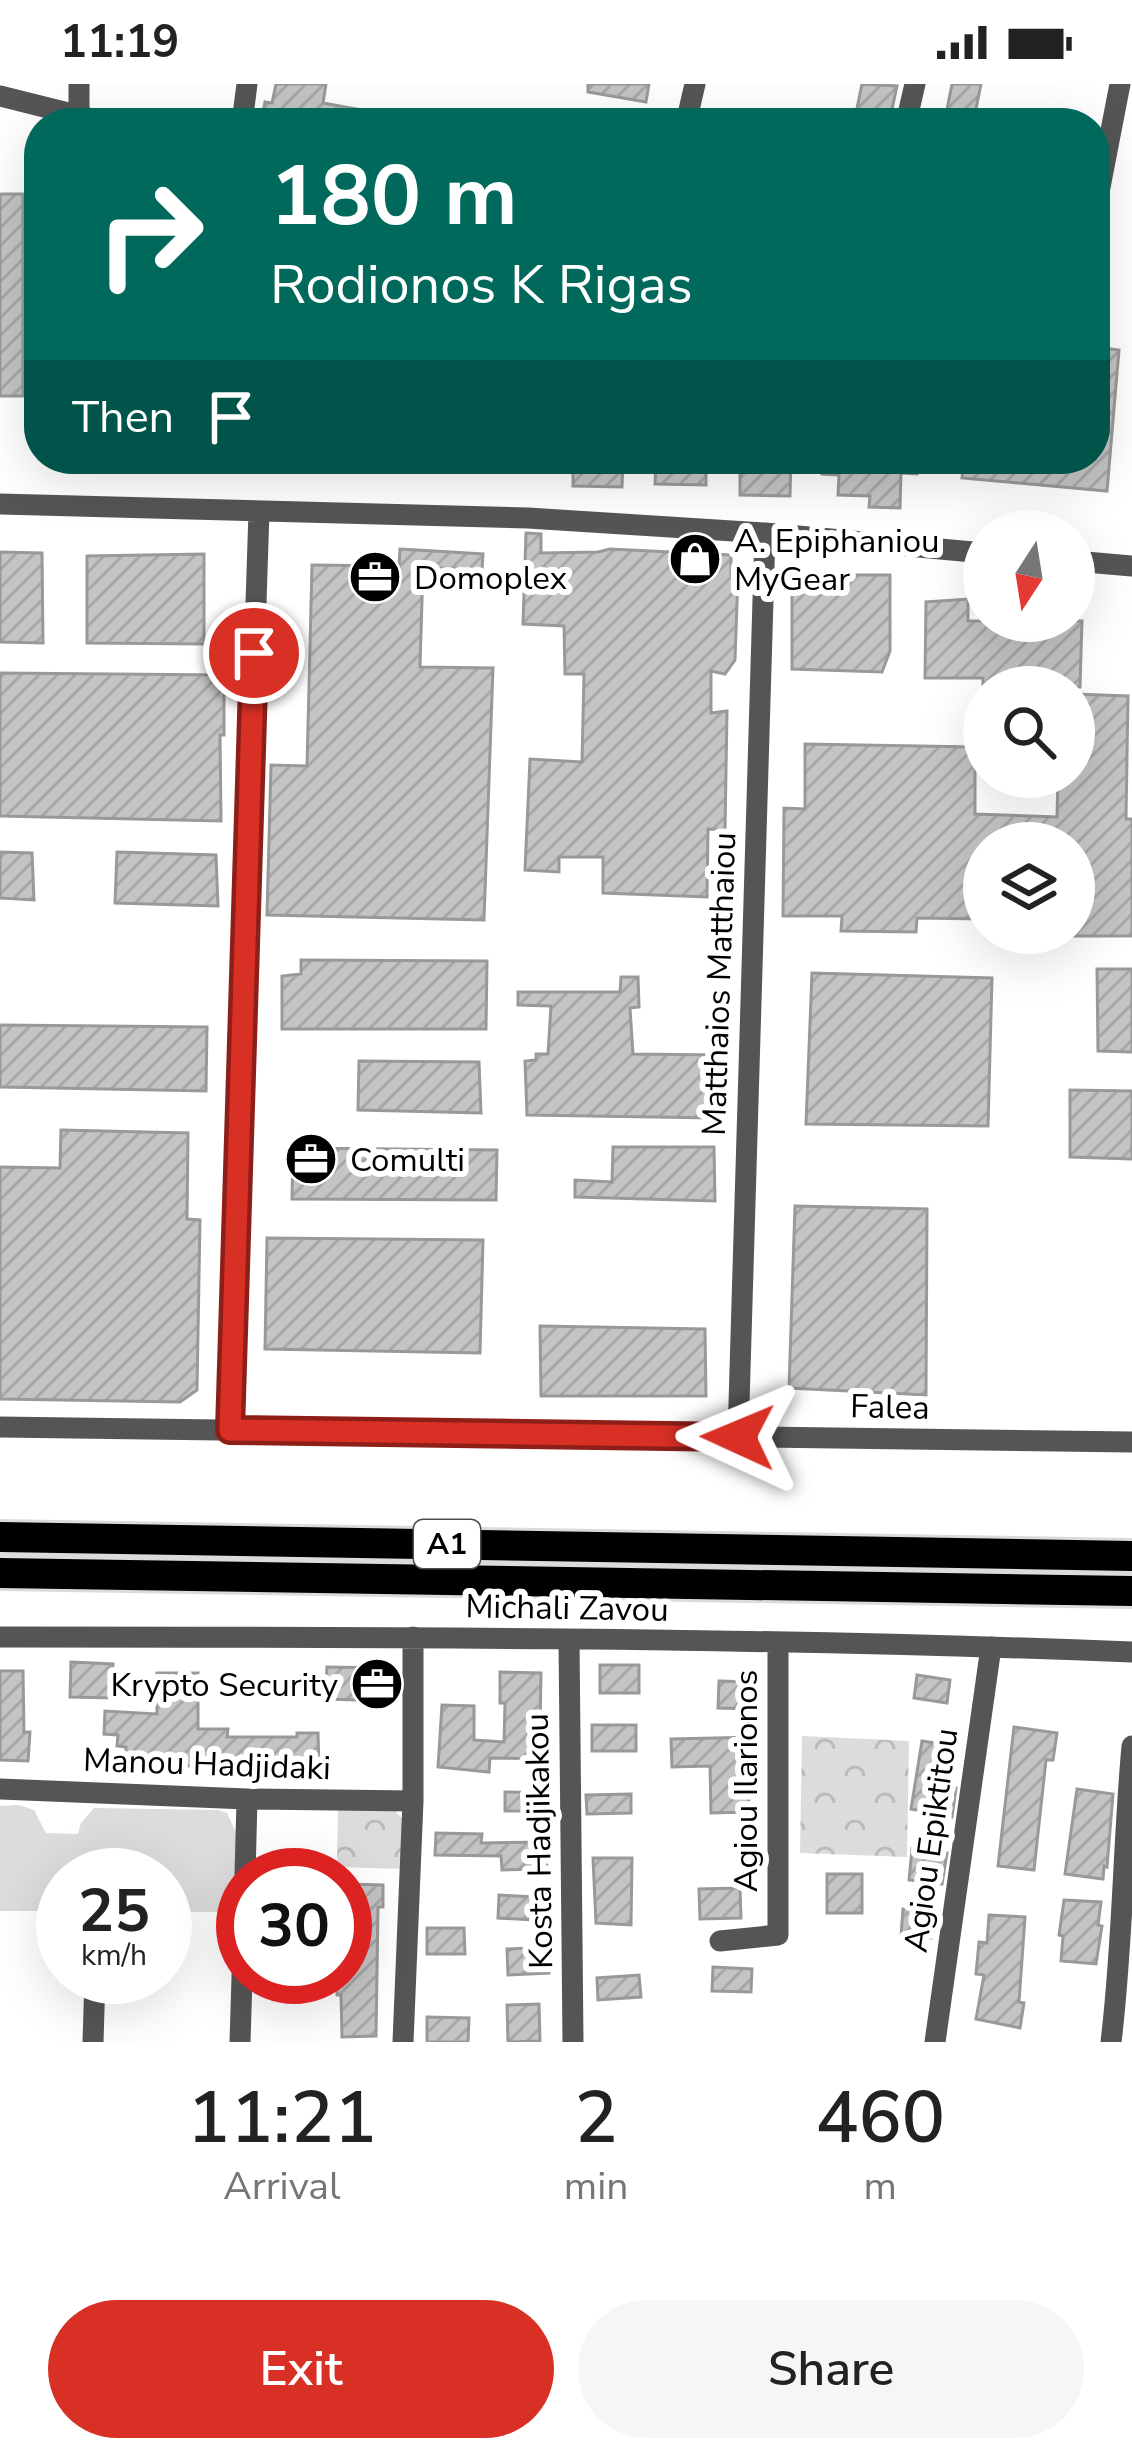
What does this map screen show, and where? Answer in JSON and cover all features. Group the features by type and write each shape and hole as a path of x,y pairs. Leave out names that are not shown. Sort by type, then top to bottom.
{"highway":[{"name":"A1","path":"0,1537 1132,1556"},
{"path":"894,1552 1132,1545"},
{"name":"A1","path":"0,1573 1132,1591"}],"street":[{"path":"1110,136 1120,84"},
{"path":"0,96 47,108"},
{"path":"0,504 527,518 963,551"},
{"path":"230,1430 259,511"},
{"name":"Matthaios Matthaiou","path":"738,1437 765,533"},
{"path":"1095,562 1132,566"},
{"name":"Falea","path":"0,1427 1132,1442"},
{"name":"Michali Zavou","path":"0,1637 413,1637 1132,1652"},
{"path":"403,2042 413,1637"},
{"name":"Kosta Hadjikakou","path":"569,1640 573,2042"},
{"name":"Agiou Ilarionos","path":"720,1941 778,1935 778,1642"},
{"name":"Agiou Epiktitou","path":"935,2042 991,1647"},
{"path":"1111,2042 1132,1745"},
{"name":"Manou Hadjidaki","path":"0,1789 412,1801"},
{"path":"246,1848 247,1799"},
{"path":"93,2042 94,2004"},
{"path":"240,2042 241,2004"}],"green space":[{"path":"802,1736 909,1741 907,1857 800,1853"},
{"path":"338,1804 391,1807 403,1819 404,1869 372,1868 372,1848 337,1848"},
{"path":"0,1806 34,1810 46,1833 78,1834 94,1808 218,1810 227,1813 239,1848 216,1848 216,1912 192,1912 192,1848 36,1848 36,1911 0,1911"}],"building":[{"path":"276,84 326,84 323,103 351,108 264,108 265,102 272,103"},
{"path":"588,84 649,84 646,102 588,92"},
{"path":"862,84 897,86 892,108 857,108"},
{"path":"952,84 981,84 976,108 947,108"},
{"path":"0,194 23,194 23,396 0,396"},
{"path":"1110,349 1119,350 1110,456"},
{"path":"573,474 622,474 622,487 573,486"},
{"path":"655,474 706,474 706,485 655,484"},
{"path":"740,474 791,474 790,496 740,495"},
{"path":"822,474 901,474 900,508 869,507 870,496 838,495 839,475"},
{"path":"962,474 1108,474 1107,491 962,478"},
{"path":"526,533 541,534 541,553 610,549 731,555 731,575 738,575 735,660 725,674 711,671 711,713 727,711 725,830 708,829 707,897 603,893 603,857 559,857 559,872 525,870 530,759 582,762 584,674 565,674 564,626 523,624"},
{"path":"400,549 483,554 482,570 423,567 420,667 493,668 484,920 267,915 271,765 307,766 312,565 399,566"},
{"path":"0,552 42,553 43,643 0,642"},
{"path":"204,554 204,644 87,643 87,556"},
{"path":"792,575 890,575 890,651 882,672 792,669"},
{"path":"963,599 963,642 1081,642 1081,666 963,666 963,678 925,678 926,602"},
{"path":"0,673 224,675 221,821 0,816"},
{"path":"1095,695 1128,696 1126,819 1132,819 1132,936 1095,936 1095,822 963,822 963,919 917,918 916,932 841,931 842,916 783,916 784,808 805,809 805,744 963,747 963,798 975,798 975,814 1057,817 1057,798 1095,798"},
{"path":"0,852 32,853 34,900 0,898"},
{"path":"117,852 216,855 218,906 115,903"},
{"path":"301,960 487,961 486,1029 282,1029 282,976 301,974"},
{"path":"1097,969 1132,969 1132,1052 1098,1051"},
{"path":"812,973 992,978 988,1126 806,1124"},
{"path":"621,977 638,977 639,1007 630,1008 633,1054 717,1055 714,1118 527,1115 525,1061 548,1054 551,1006 518,1005 518,992 620,992"},
{"path":"0,1025 207,1027 206,1091 0,1087"},
{"path":"359,1061 479,1062 481,1113 358,1110"},
{"path":"1070,1090 1132,1091 1132,1159 1070,1157"},
{"path":"61,1130 188,1133 187,1219 200,1220 197,1390 180,1402 0,1399 0,1167 60,1168"},
{"path":"613,1147 714,1147 715,1201 575,1197 575,1180 612,1182"},
{"path":"293,1148 497,1150 496,1200 292,1199"},
{"path":"795,1206 927,1209 926,1395 789,1388"},
{"path":"267,1238 483,1240 480,1353 265,1349"},
{"path":"540,1326 705,1329 706,1396 541,1396"},
{"path":"71,1662 113,1664 112,1698 70,1697"},
{"path":"600,1665 639,1665 639,1693 600,1693"},
{"path":"327,1667 388,1668 388,1701 325,1699"},
{"path":"0,1671 23,1671 24,1732 30,1732 28,1761 0,1760"},
{"path":"500,1672 541,1673 540,1732 548,1732 547,1759 490,1758 489,1772 438,1767 442,1705 474,1706 474,1740 504,1742"},
{"path":"157,1673 198,1673 198,1729 228,1729 227,1737 318,1733 319,1767 251,1772 251,1766 157,1766 157,1758 126,1756 126,1747 117,1746 118,1735 104,1734 105,1711 157,1714"},
{"path":"917,1675 950,1680 947,1703 914,1698"},
{"path":"719,1681 753,1682 752,1709 718,1708"},
{"path":"592,1725 636,1725 636,1751 592,1751"},
{"path":"1014,1727 1057,1733 1053,1760 1046,1760 1034,1870 998,1866"},
{"path":"758,1737 759,1765 748,1765 749,1812 711,1813 710,1766 672,1767 671,1739"},
{"path":"922,1741 955,1746 949,1787 956,1788 952,1817 911,1809"},
{"path":"1077,1789 1113,1794 1103,1879 1065,1874"},
{"path":"505,1792 546,1793 546,1811 505,1811"},
{"path":"631,1794 631,1813 587,1814 586,1795"},
{"path":"436,1833 482,1834 481,1843 546,1842 547,1869 502,1870 501,1856 435,1855"},
{"path":"912,1849 947,1853 942,1884 909,1880"},
{"path":"593,1858 632,1858 631,1925 596,1923"},
{"path":"827,1874 862,1874 862,1913 827,1913"},
{"path":"372,1885 383,1885 383,1907 378,1907 376,2036 342,2037 341,2004 372,2004"},
{"path":"740,1888 741,1918 700,1919 699,1889"},
{"path":"499,1895 534,1897 533,1920 498,1918"},
{"path":"1064,1900 1101,1902 1096,1964 1061,1961"},
{"path":"903,1909 933,1911 931,1938 901,1936"},
{"path":"989,1915 1025,1917 1020,2028 976,2019 984,1975 976,1974 979,1942 987,1943"},
{"path":"427,1928 464,1928 465,1954 427,1954"},
{"path":"548,1947 549,1973 508,1975 507,1949"},
{"path":"713,1967 752,1969 751,1992 712,1991"},
{"path":"639,1975 641,1997 598,2000 597,1978"},
{"path":"539,2004 540,2041 508,2042 507,2005"},
{"path":"427,2017 469,2018 468,2042 427,2042"}],"place":[{"name":"A. Epiphaniou MyGear","path":"695,559"},
{"name":"Domoplex","path":"375,577"},
{"name":"Comulti","path":"311,1159"},
{"name":"Krypto Security","path":"377,1684"}],"route":[{"path":"254,653 230,1430 738,1437"}]}
